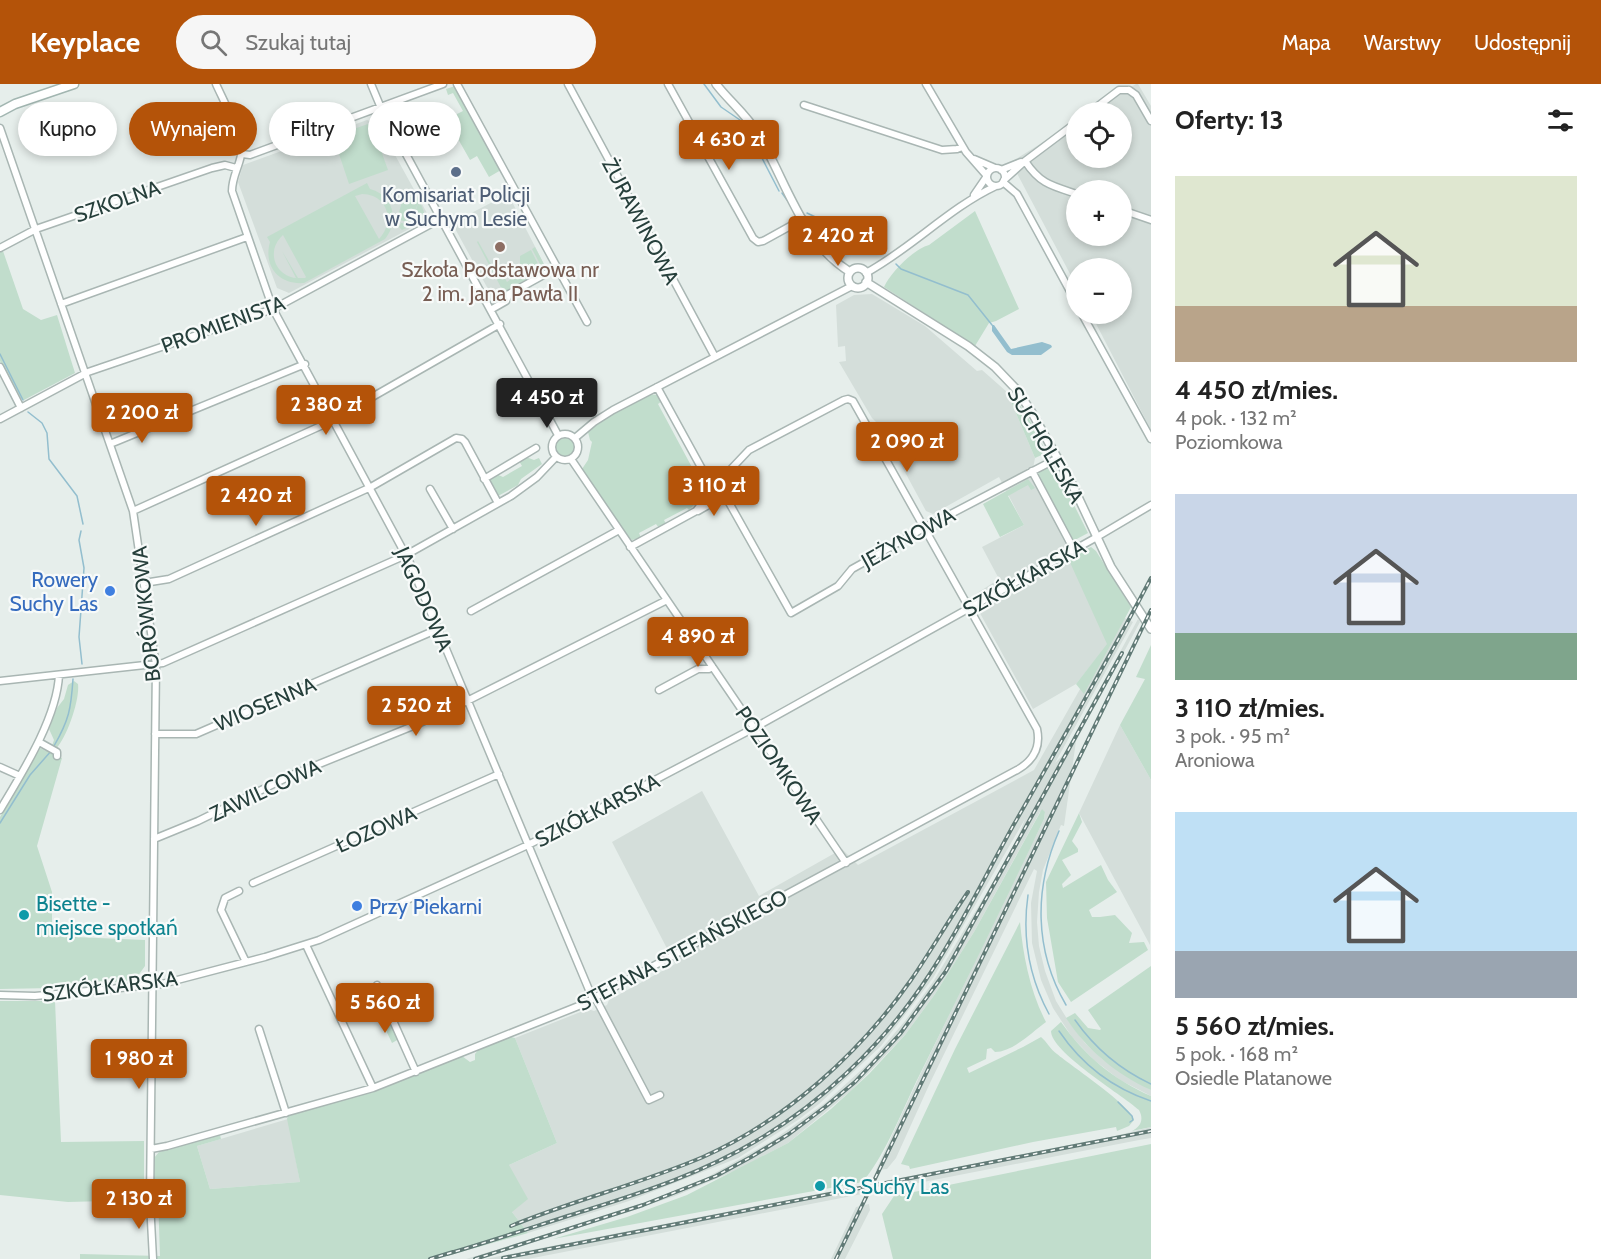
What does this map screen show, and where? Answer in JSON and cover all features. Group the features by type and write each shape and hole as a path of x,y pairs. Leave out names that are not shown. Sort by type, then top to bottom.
{"main road":[{"path":"0,112 15,104 74,84"},
{"path":"0,106 15,104"}],"street":[{"path":"216,84 223,102"},
{"path":"370,84 378,102"},
{"path":"396,102 443,84"},
{"path":"457,84 587,322"},
{"name":"ŻURAWINOWA","path":"568,84 715,357"},
{"path":"668,84 753,238 758,242 763,241 803,219"},
{"path":"716,84 756,131 819,245 850,272"},
{"path":"926,84 962,147 987,176 990,183 996,186"},
{"path":"1103,102 1119,90 1130,87 1151,121"},
{"path":"804,105 942,150 962,147"},
{"path":"257,152 368,113"},
{"name":"BORÓWKOWA","path":"0,128 133,511 156,664 150,1196 153,1259"},
{"path":"866,273 882,264 970,200 1004,181 1025,161 1066,130"},
{"name":"JAGODOWA","path":"241,156 236,168 232,191 273,309 406,555 594,999 649,1100 660,1095"},
{"path":"408,156 558,435"},
{"path":"970,158 998,169 1004,174 1004,181 1017,195 1066,284"},
{"path":"970,200 990,171 1025,161"},
{"path":"1025,161 1042,182 1066,190"},
{"name":"SZKOLNA","path":"0,248 36,229 221,165 236,168"},
{"path":"1132,213 1151,220"},
{"name":"PROMIENISTA","path":"0,419 85,374 273,309 442,218"},
{"path":"62,304 248,237"},
{"path":"492,309 506,301 509,294 556,268"},
{"path":"852,286 848,279 850,272 858,268 866,273"},
{"path":"575,438 608,412 852,286 860,287 866,282 866,273"},
{"name":"SUCHOLESKA","path":"866,282 950,333 995,367 1024,399 1058,458 1117,577 1151,629"},
{"path":"133,511 333,419 500,324"},
{"path":"1088,324 1151,439"},
{"path":"110,444 304,364"},
{"path":"0,367 21,408"},
{"path":"630,547 724,496 701,469 657,387"},
{"name":"STEFANA STEFAŃSKIEGO","path":"151,1149 373,1088 594,999 1025,765 1035,753 1039,739 1037,729 853,401 848,399 749,450 715,486"},
{"path":"558,435 569,435 575,438 578,450 571,459 561,461 555,458 551,446 558,435"},
{"path":"144,583 169,579 370,487 456,438 465,442 498,503"},
{"path":"484,478 536,448"},
{"path":"0,681 156,664 182,655 406,555 529,483 555,458"},
{"name":"JEŻYNOWA","path":"724,496 791,613 838,586 852,569 924,528 1058,458"},
{"name":"POZIOMKOWA","path":"571,459 846,863"},
{"path":"1032,471 1074,550"},
{"path":"692,514 706,500 715,486"},
{"path":"430,489 453,529"},
{"name":"SZKÓŁKARSKA","path":"0,995 35,996 152,985 306,945 528,845 753,728 1074,550 1151,504"},
{"path":"471,611 619,530"},
{"name":"ZAWILCOWA","path":"154,839 198,821 292,775 467,701 667,600"},
{"name":"WIOSENNA","path":"154,734 196,734 438,629"},
{"path":"659,690 698,669 706,658"},
{"path":"698,669 709,669 712,666"},
{"path":"0,810 39,741 58,686 59,675"},
{"path":"39,741 57,754"},
{"path":"0,767 20,776"},
{"name":"ŁOZOWA","path":"253,883 499,774"},
{"path":"239,891 225,898 221,910 246,962"},
{"path":"306,945 373,1088"},
{"path":"376,985 416,1072"},
{"path":"259,1029 286,1113"}],"shaded area":[{"path":"1138,84 1151,106 1151,430 1096,324 1132,324 1132,258 1066,258 1066,266 1011,162 1066,128 1066,168 1132,168 1132,102 1106,102"},
{"path":"368,120 368,156 396,156 428,215 426,220 289,293 277,288 238,182 243,165 269,156 356,156 356,124"},
{"name":"Szkoła Podstawowa nr 2 im. Jana Pawła II","path":"508,194 547,270 494,300 452,223"},
{"path":"872,294 925,326 977,371 982,370 1007,392 1035,458 1032,474 1073,543 1068,558 1123,617 1133,622 1055,763 1065,753 1138,619 1140,622 1076,741 1064,826 1061,825 1043,870 1037,922 1039,946 1045,971 1056,1001 1069,1022 1085,1043 1102,1059 1151,1090 1151,1096 1120,1080 1094,1060 1072,1037 1053,1008 1041,980 1032,943 1031,903 1037,871 1034,869 896,1158 887,1169 876,1170 1044,819 1045,812 1040,812 974,932 935,994 905,1035 852,1090 788,1143 737,1170 675,1196 485,1258 466,1259 631,1208 695,1184 772,1141 825,1103 870,1062 905,1021 933,982 993,882 1018,837 1025,819 933,978 881,1046 819,1104 738,1158 629,1201 528,1233 512,1212 509,1165 557,1143 515,1038 588,1009 594,1011 607,1005 609,1000 675,964 612,842 702,791 759,896 842,849 858,865 1034,770 1100,654 1076,684 1033,709 971,597 999,579 982,547 1024,525 999,477 933,514 926,511 880,426 872,418 839,362 846,361 845,346 838,347 836,305 854,295"},
{"path":"1120,725 1151,780 1150,945 1079,813"},
{"path":"288,1119 300,1182 210,1189 197,1146"},
{"path":"1151,1127 1151,1138 528,1259 485,1259 1115,1136"},
{"path":"869,1204 870,1210 845,1259 831,1259 856,1207"}],"green space":[{"path":"455,86 501,170 489,177 477,156 470,160 461,144 461,112 463,111 461,102 458,102 453,93 448,95 446,89"},
{"path":"368,124 368,156 383,156 388,170 349,184 340,156 356,156 356,128"},
{"path":"367,183 370,189 378,192 389,202 392,209 392,224 385,239 304,283 287,281 275,272 269,259 270,242 267,237","holes":["362,194 378,198 386,210 387,224 379,239 355,196","283,235 306,277 305,278 298,278 282,251 296,278 288,276 278,267 274,254 278,241"]},
{"path":"414,192 419,201 410,223 397,219 404,195 417,199"},
{"path":"419,201 425,217 422,221 402,230 399,227 401,223 411,224"},
{"path":"975,211 1019,309 989,323 975,346 884,287 910,256"},
{"path":"478,241 498,277 503,275 507,282 511,279 509,275 519,267 531,277 540,272 541,266 532,249 535,247 547,270 505,295"},
{"path":"531,250 540,268 532,275 527,273 527,268 520,264 520,256"},
{"path":"3,251 23,309 41,320 57,315 75,373 24,400 20,399 0,361 0,252"},
{"path":"1007,392 1024,411 1046,453 1035,458"},
{"path":"649,394 657,395 662,401 658,404 694,471 697,470 704,479 704,484 698,492 701,498 689,510 687,508 664,520 666,524 659,528 656,524 639,533 641,538 632,540 628,538 582,469 588,460 592,442 588,432 613,413"},
{"path":"565,438 572,441 575,448 572,455 565,458 558,455 555,448 558,441"},
{"path":"526,457 534,460 539,458 542,464 521,479 518,485 498,496 489,482 491,477 496,474 503,477 522,466 519,461"},
{"path":"1050,465 1054,465 1088,533 1073,541 1038,474"},
{"path":"1028,479 1035,488 1031,490 1028,485 1008,496 1024,525 1000,537 983,504"},
{"path":"1091,547 1096,551 1131,607 1084,694 1076,684 1107,644 1068,558"},
{"path":"1151,645 1151,780 1120,725 1145,679 1136,677"},
{"path":"74,681 78,684 75,708 56,749 52,746 54,740 49,729 57,708 64,699 68,685"},
{"path":"40,748 46,751 48,749 55,753 54,755 62,758 37,846 52,892 52,936 145,940 145,966 135,980 53,988 0,989 0,817"},
{"path":"1042,809 1045,812 1044,819 1014,883 887,1143 863,1182 553,1239 627,1217 687,1195 788,1143 831,1109 869,1074 905,1035 935,994 974,932"},
{"path":"1079,813 1082,822 1072,841 1078,852 1062,860 1071,875 1062,884 1063,888 1101,865 1117,892 1089,910 1092,917 1115,915 1132,933 1129,943 1144,942 1148,950 1071,1002 1058,982 1047,918 1046,882"},
{"path":"1020,922 1028,973 1046,1022 1009,1049 995,1052 991,1048 987,1049 986,1059 967,1068 969,1073 1041,1037 1055,1052 1123,1106 1134,1120 1129,1126 1117,1131 1116,1127 1033,1142 910,1169 909,1166 901,1164 955,1049"},
{"path":"1151,966 1151,1090 1114,1069 1103,1060 1083,1041 1066,1018 1075,1013 1088,1028 1100,1030 1088,1010"},
{"path":"380,1000 399,1039 392,1043 373,1003"},
{"path":"0,1001 55,1001 61,1142 144,1141 144,1200 68,1202 0,1195"},
{"path":"1061,1022 1090,1056 1112,1074 1151,1096 1151,1127 1132,1131 1141,1122 1139,1110 1062,1050 1054,1040 1051,1031"},
{"path":"511,1037 515,1038 557,1143 509,1165 528,1199 512,1212 528,1233 436,1259 80,1259 80,1254 160,1256 158,1196 153,1196 154,1158 159,1152 220,1135 221,1139 197,1146 210,1189 300,1182 288,1116 375,1091 462,1056 470,1062 475,1060 475,1054 479,1049"},
{"path":"1151,1144 1151,1259 893,1259 882,1214 894,1196"}],"water":[{"path":"851,230 868,235 879,248 861,245 843,248 836,244 836,232"},
{"path":"992,325 1011,349 1042,342 1052,347 1041,355 1012,355 1007,352 992,331"}],"waterway":[{"path":"704,84 721,107 740,120 747,129 779,191"},
{"path":"782,193 787,200"},
{"path":"807,213 830,224 836,232"},
{"path":"879,248 885,252"},
{"path":"896,264 901,269 968,295 992,325"},
{"path":"0,354 23,400"},
{"path":"28,412 42,423 47,433 49,459 77,496 83,524"},
{"path":"81,531 79,540 84,568 79,637 82,664"},
{"path":"54,746 68,714 73,679"},
{"path":"0,823 30,775 52,750"},
{"path":"1059,831 1045,874 1041,919 1048,963 1055,984 1066,1005"},
{"path":"1028,895 1026,926 1029,956 1036,986 1049,1014"},
{"path":"1075,1020 1109,1057 1129,1072 1151,1084"},
{"path":"1059,1031 1088,1065 1099,1074 1123,1089 1151,1101"},
{"path":"1118,1102 1132,1116 1133,1120 1130,1122"}],"railway":[{"path":"447,1254 633,1195 716,1162 780,1126 847,1073 904,1010 946,948 1151,578"},
{"path":"836,1259 1151,610"},
{"path":"475,1259 643,1205 716,1176 789,1134 855,1082 900,1034 946,971 1122,653"},
{"path":"511,1226 703,1157 734,1142 792,1104 844,1059 891,1007 968,892"},
{"path":"503,1258 1151,1131"},
{"path":"430,1259 453,1252"}],"place":[{"name":"Komisariat Policji w Suchym Lesie","path":"456,172"},
{"name":"Szkoła Podstawowa nr 2 im. Jana Pawła II","path":"500,247"},
{"name":"Rowery Suchy Las","path":"110,591"},
{"name":"Przy Piekarni","path":"357,906"},
{"name":"Bisette - miejsce spotkań","path":"24,915"},
{"name":"KS Suchy Las","path":"820,1186"}]}
